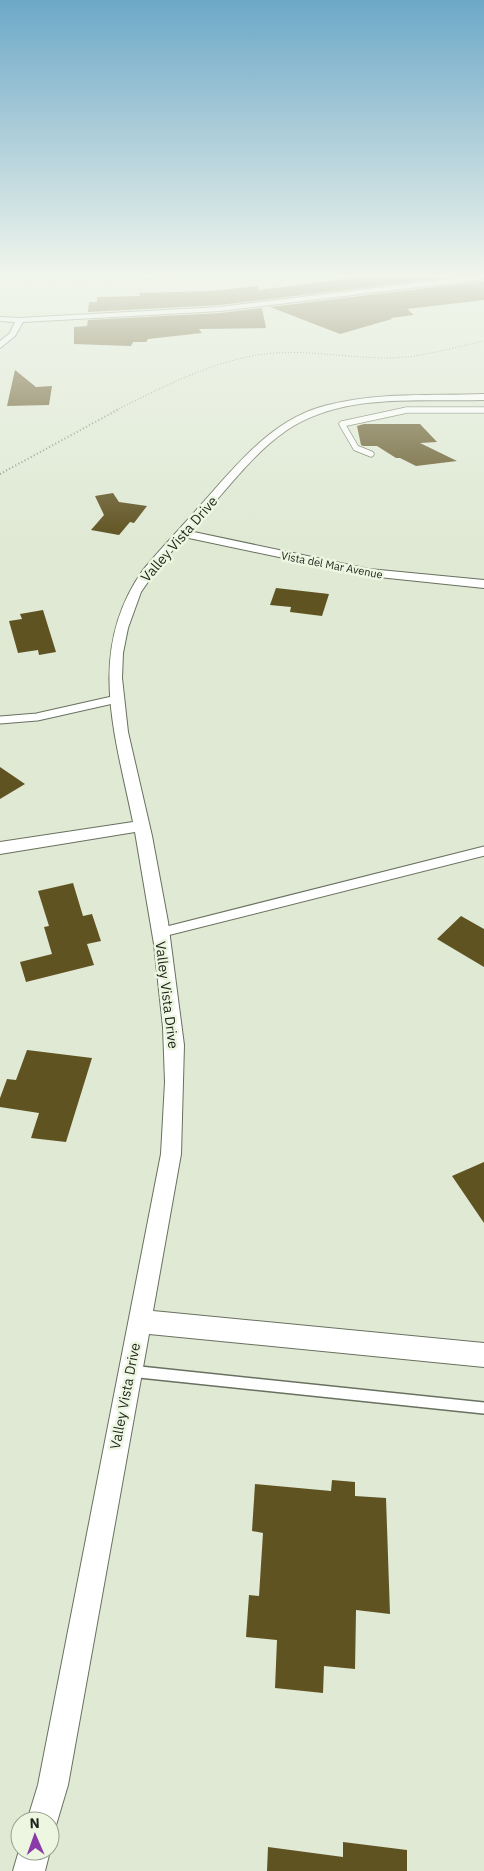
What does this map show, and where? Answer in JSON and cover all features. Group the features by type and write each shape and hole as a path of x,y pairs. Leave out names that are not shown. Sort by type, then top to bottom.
{"street":[{"name":"Valley Vista Drive","path":"45,1811 54,1776 171,1154 175,1057 172,1009 142,826 117,700 118,643 139,584 181,533 262,444 285,426 300,418 330,408 372,400 484,397"},
{"name":"Vista del Mar Avenue","path":"181,533 348,570 429,582 484,584"},
{"path":"0,848 142,826"},
{"path":"139,1321 484,1354"}],"lane":[{"path":"371,454 356,448 342,424 407,410 484,410"},
{"path":"0,720 37,717 117,700"},
{"path":"159,933 484,851"},
{"path":"130,1371 484,1408"}],"path":[{"path":"0,474 94,421 208,367 219,364"}],"building":[{"path":"15,370 36,387 52,386 49,405 7,406"},
{"path":"364,424 420,424 437,442 420,443 457,461 416,466 396,458 377,446 363,446 361,445 357,426"},
{"path":"113,493 119,502 147,506 134,523 130,522 119,535 91,530 104,515 95,496"},
{"path":"276,588 329,594 322,616 290,612 291,607 270,605"},
{"path":"43,610 56,652 39,655 38,650 18,653 9,621 22,619 20,614"},
{"path":"0,767 25,784 0,799"},
{"path":"73,883 83,916 92,914 101,941 87,944 94,965 26,982 20,962 52,954 44,927 49,926 38,891"},
{"path":"461,916 484,929 484,967 437,939"},
{"path":"27,1050 92,1058 66,1142 31,1138 39,1113 0,1107 0,1098 7,1079 16,1080"},
{"path":"484,1162 484,1223 452,1176"},
{"path":"332,1480 355,1482 355,1496 386,1498 390,1614 356,1610 355,1669 324,1666 323,1693 275,1688 277,1640 246,1637 249,1595 259,1596 263,1533 252,1531 255,1484 331,1491"},
{"path":"343,1842 407,1850 407,1871 267,1871 268,1847 343,1857"}]}
